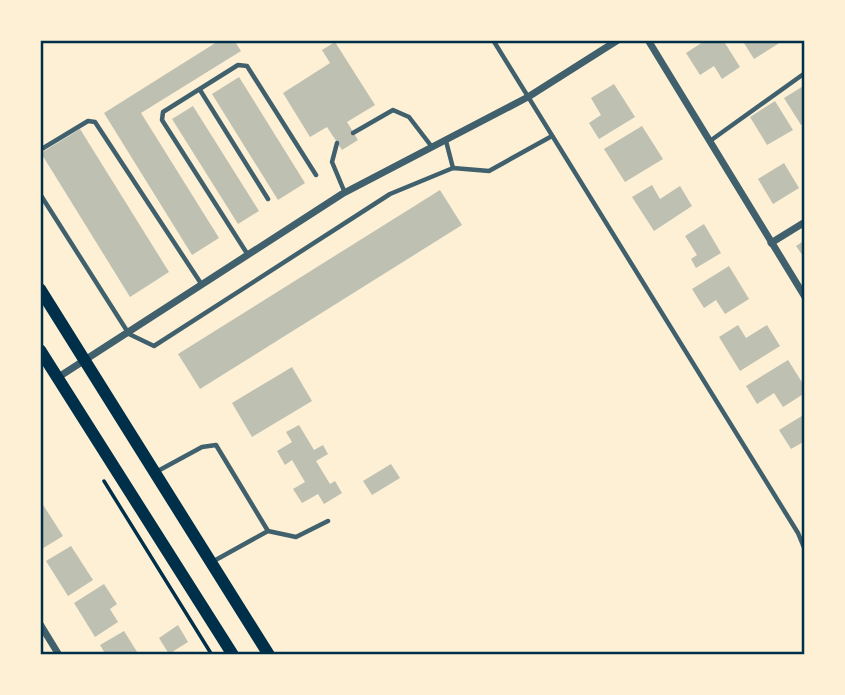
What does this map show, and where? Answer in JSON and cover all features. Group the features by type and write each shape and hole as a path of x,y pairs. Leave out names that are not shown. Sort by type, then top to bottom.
{"main road":[{"path":"40,289 269,655"},
{"path":"40,351 233,655"}],"street":[{"path":"57,378 345,193 528,97 618,40"},
{"path":"648,40 805,297"},
{"path":"771,243 805,222"},
{"path":"40,624 59,655"}],"lane":[{"path":"493,40 798,533 805,550"},
{"path":"248,255 162,120 163,112 238,65 247,66 316,175"},
{"path":"709,141 805,74"},
{"path":"200,90 268,199"},
{"path":"353,133 393,110 409,117 433,147"},
{"path":"40,150 88,121 95,122 202,285"},
{"path":"40,194 129,334 154,346 390,194 453,168 489,171 552,136"},
{"path":"446,141 453,168"},
{"path":"337,143 332,162 345,193"},
{"path":"155,473 202,447 216,446 268,531"},
{"path":"211,562 268,531 296,537 328,521"}],"path":[{"path":"98,472 212,655"}],"building":[{"path":"220,40 234,40 241,51 141,113 219,238 192,255 104,113"},
{"path":"706,40 723,40 740,67 722,79 714,66 700,75 686,53"},
{"path":"742,40 784,40 754,59"},
{"path":"335,42 375,105 347,122 358,140 342,150 327,127 310,137 283,93 330,63 322,50"},
{"path":"239,77 305,183 278,200 212,94"},
{"path":"614,84 635,117 599,139 589,123 601,115 591,98"},
{"path":"805,85 805,122 801,125 784,98"},
{"path":"775,101 793,130 767,145 750,117"},
{"path":"193,106 259,211 238,224 172,119"},
{"path":"642,126 663,159 625,182 604,149"},
{"path":"80,129 169,272 130,297 41,153"},
{"path":"784,163 799,188 773,204 758,179"},
{"path":"652,185 660,199 680,186 692,206 654,231 632,197"},
{"path":"440,190 462,225 200,389 178,354"},
{"path":"704,224 721,253 696,268 691,259 697,255 685,236"},
{"path":"805,240 805,259 796,246"},
{"path":"729,266 749,299 725,314 716,300 704,308 692,289"},
{"path":"738,325 746,338 767,325 780,346 740,371 719,337"},
{"path":"788,360 805,387 805,393 783,407 774,393 757,404 746,386"},
{"path":"292,367 312,401 252,437 232,403"},
{"path":"805,414 805,441 791,449 779,430"},
{"path":"299,425 314,450 323,445 328,454 316,461 330,484 335,481 342,493 324,504 318,494 302,503 293,489 305,482 292,460 285,465 277,451 292,442 286,432"},
{"path":"391,464 400,478 372,495 363,481"},
{"path":"40,500 63,536 40,550"},
{"path":"71,546 93,580 68,596 46,561"},
{"path":"104,584 117,604 110,609 118,622 95,637 74,603"},
{"path":"178,625 188,642 169,654 159,638"},
{"path":"124,631 139,655 106,655 100,645"}]}
